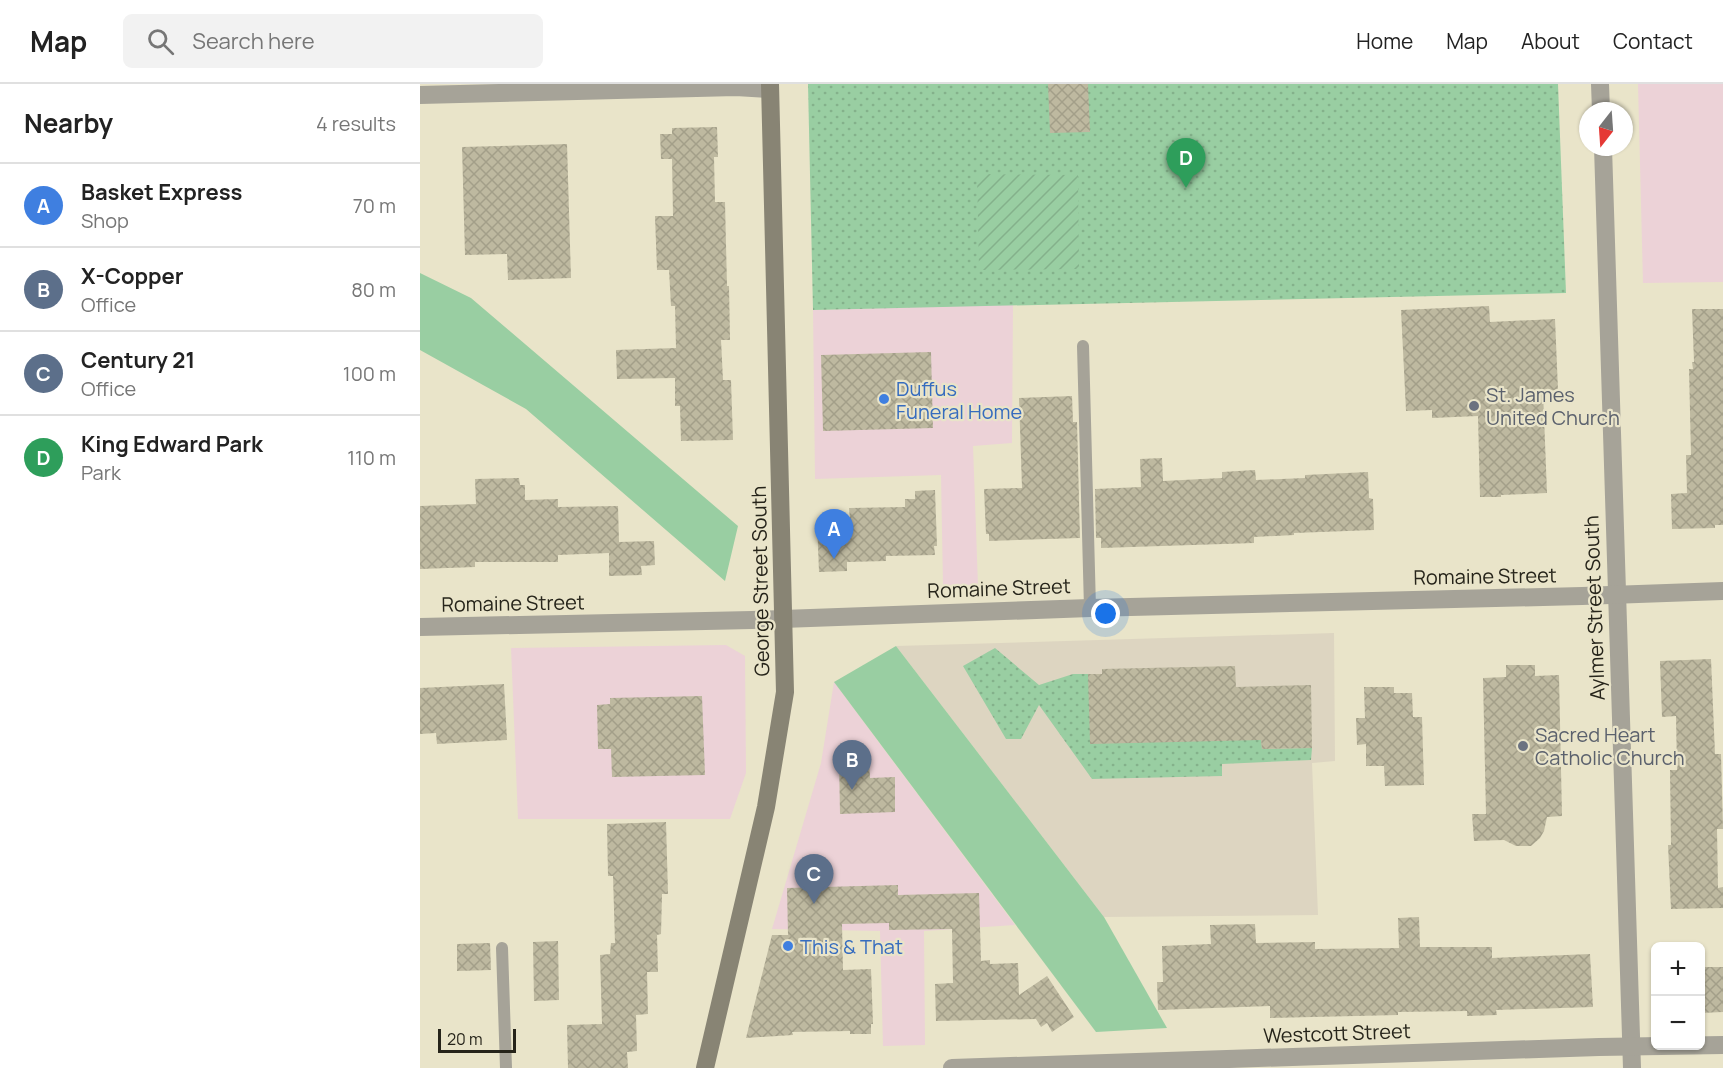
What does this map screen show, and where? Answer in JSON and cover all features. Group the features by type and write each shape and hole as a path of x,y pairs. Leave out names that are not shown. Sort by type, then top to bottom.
{"main road":[{"name":"George Street South","path":"705,1068 766,807 785,692 770,86"}],"street":[{"path":"1600,84 1601,102"},
{"path":"420,95 770,86"},
{"name":"Aylmer Street South","path":"1602,156 1632,1068"},
{"name":"Romaine Street","path":"420,627 783,619 1090,608 1723,591"},
{"name":"Westcott Street","path":"952,1068 1723,1045"}],"lane":[{"path":"1083,346 1090,608"},
{"path":"502,948 506,1068"}],"shaded area":[{"path":"1638,84 1723,84 1723,282 1643,283"},
{"path":"1013,304 1012,443 973,446 978,585 943,585 941,475 815,479 813,310"},
{"path":"1334,633 1335,761 1312,763 1318,915 1104,917 896,646"},
{"path":"726,645 745,656 746,773 730,819 518,819 511,648"},
{"path":"834,682 1015,925 924,931 925,1045 883,1046 880,931 772,929 821,763"}],"green space":[{"path":"808,84 1558,84 1566,293 813,310"},
{"path":"977,174 1078,175 1079,269 979,270"},
{"path":"420,273 471,298 738,526 725,581 526,409 420,350"},
{"path":"896,646 1104,917 1167,1028 1096,1032 834,682"},
{"path":"995,648 1039,685 1073,674 1088,674 1261,740 1262,749 1312,748 1311,760 1222,764 1222,776 1092,779 1039,705 1021,739 1006,739 963,666"}],"building":[{"path":"1048,84 1088,84 1090,132 1050,133"},
{"path":"717,127 718,157 714,157 715,202 725,202 727,286 729,286 730,340 721,340 723,380 731,380 733,440 681,441 680,406 675,406 675,378 617,379 616,350 676,348 675,306 671,306 669,270 657,270 655,216 673,216 672,159 661,159 660,134 672,134 672,128"},
{"path":"567,144 571,278 508,280 507,254 465,255 462,147"},
{"name":"St. James United Church","path":"1489,306 1490,322 1555,319 1558,390 1543,391 1547,493 1480,497 1478,416 1432,418 1432,410 1406,411 1401,310"},
{"path":"1692,309 1723,309 1723,525 1715,525 1715,528 1672,529 1671,494 1687,493 1686,455 1691,455 1689,369 1693,369 1692,362 1694,362"},
{"path":"931,352 933,428 823,431 821,355"},
{"path":"1072,396 1073,422 1077,422 1080,538 989,541 989,534 986,534 984,489 1022,488 1019,398"},
{"path":"1162,458 1163,481 1222,478 1222,472 1255,470 1256,480 1368,472 1369,498 1373,499 1374,530 1254,537 1254,543 1101,548 1101,538 1096,538 1095,489 1141,487 1140,459"},
{"path":"519,478 520,485 525,485 525,500 558,499 558,507 618,506 619,542 654,541 655,565 641,566 642,575 609,576 609,553 558,555 558,562 475,562 475,567 420,569 420,506 476,504 475,479"},
{"path":"935,490 937,546 934,546 935,555 886,556 886,561 847,562 847,571 819,572 817,521 850,520 849,508 905,507 905,499 915,499 915,491"},
{"path":"1711,659 1715,754 1721,754 1723,829 1717,829 1718,888 1723,887 1723,908 1671,909 1668,845 1671,845 1670,770 1677,770 1676,716 1662,717 1660,661"},
{"name":"Sacred Heart Catholic Church","path":"1506,665 1535,665 1535,676 1559,675 1562,816 1547,817 1544,831 1531,846 1516,846 1504,840 1474,841 1472,814 1486,814 1483,678 1506,677"},
{"path":"1235,666 1236,687 1311,685 1312,748 1262,749 1261,740 1090,744 1088,674 1102,674 1102,669"},
{"path":"504,684 507,740 437,744 436,733 420,734 420,688"},
{"path":"1364,687 1394,687 1394,693 1412,693 1413,717 1422,717 1424,785 1385,786 1384,766 1366,766 1366,744 1357,745 1356,718 1365,718"},
{"path":"702,696 705,775 612,777 611,749 598,749 597,705 610,704 610,698"},
{"path":"869,759 870,778 895,777 895,812 840,814 839,760"},
{"path":"666,822 668,894 662,894 661,934 657,935 658,972 647,972 648,1014 636,1015 637,1051 627,1052 628,1068 568,1068 567,1025 602,1024 600,955 610,954 611,943 615,943 613,876 608,876 607,824"},
{"path":"898,885 898,895 979,893 981,961 990,960 990,964 1018,963 1019,995 1047,976 1074,1017 1052,1032 1047,1023 1041,1027 1036,1019 936,1021 935,984 953,983 952,929 889,930 889,923 842,924 843,970 871,969 873,1024 871,1024 871,1034 850,1034 850,1031 792,1032 793,1035 746,1038 772,935 788,935 787,888"},
{"path":"1419,917 1420,947 1492,947 1492,958 1590,954 1593,1007 1496,1010 1497,1015 1467,1016 1467,1011 1270,1018 1270,1006 1158,1010 1157,982 1163,982 1162,946 1211,944 1210,925 1255,924 1256,943 1315,942 1315,949 1399,948 1398,918"},
{"path":"558,941 559,1000 534,1001 533,942"},
{"path":"490,943 491,970 457,971 457,944"},
{"path":"1705,967 1723,967 1723,1012 1705,1013"}],"place":[{"name":"King Edward Park","path":"1186,188"},
{"name":"Duffus Funeral Home","path":"884,399"},
{"name":"St. James United Church","path":"1474,406"},
{"name":"Basket Express","path":"834,559"},
{"name":"Sacred Heart Catholic Church","path":"1523,746"},
{"name":"X-Copper","path":"852,790"},
{"name":"Century 21","path":"814,904"},
{"name":"This & That","path":"788,946"}]}
